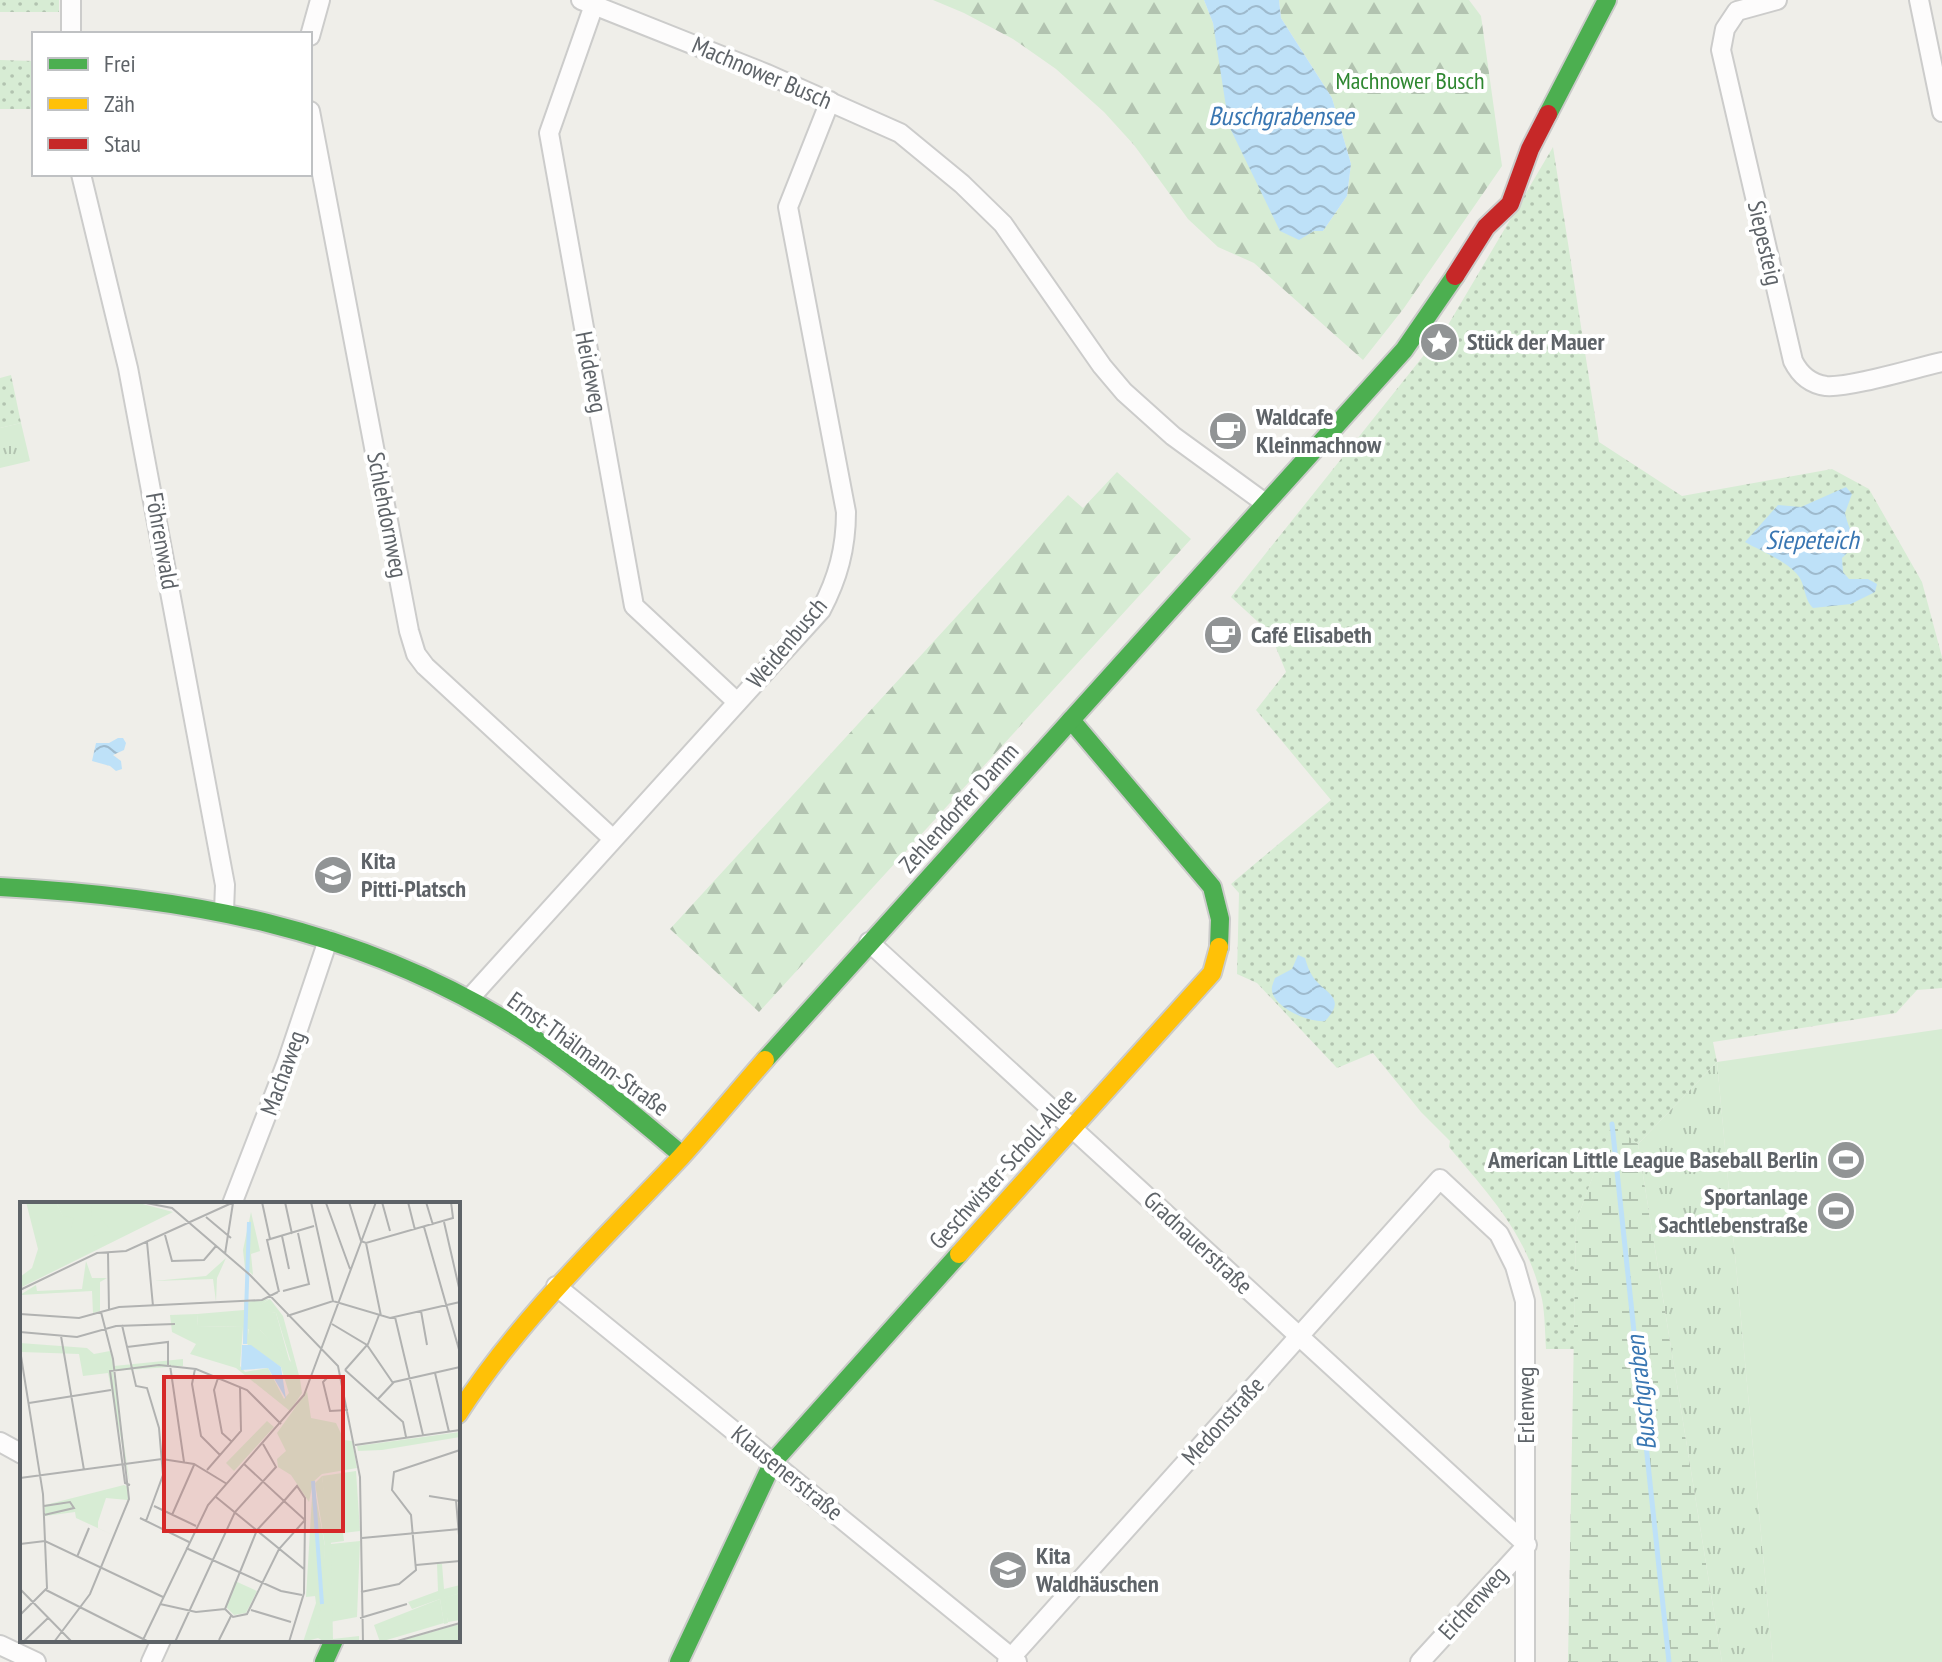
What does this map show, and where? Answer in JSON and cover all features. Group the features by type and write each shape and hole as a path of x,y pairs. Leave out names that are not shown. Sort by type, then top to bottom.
{"street":[{"path":"71,0 71,32"},
{"path":"311,32 320,0"},
{"name":"Zehlendorfer Damm","path":"460,1411 481,1378 556,1286 682,1155 869,942 1404,350 1438,303 1506,194 1607,0"},
{"name":"Siepesteig","path":"1777,0 1737,11 1728,22 1721,46 1793,361 1799,372 1809,380 1832,386 1942,362"},
{"path":"1919,0 1942,112"},
{"name":"Machnower Busch","path":"587,2 830,101 900,133 962,184 1003,224 1102,366 1124,392 1173,436 1265,503"},
{"name":"Heideweg","path":"587,2 549,133 634,606 737,702"},
{"name":"Weidenbusch","path":"469,999 821,610 834,585 843,557 846,512 788,207 830,101"},
{"name":"Schlehdornweg","path":"312,122 409,631 416,654 425,666 612,838"},
{"name":"Föhrenwald","path":"81,176 128,368 155,504 225,885 224,912"},
{"name":"Geschwister-Scholl-Allee","path":"679,1662 773,1462 1212,973 1219,952 1221,909 1212,887 1071,720"},
{"name":"Ernst-Thälmann-Straße","path":"0,887 156,899 224,912 328,940 469,999 535,1039 682,1155"},
{"name":"Machaweg","path":"233,1202 287,1062 328,940"},
{"name":"Gradnauerstraße","path":"869,942 1527,1545"},
{"name":"Medonstraße","path":"1011,1660 1440,1179"},
{"name":"Erlenweg","path":"1440,1179 1499,1234 1515,1266 1525,1301 1525,1662"},
{"name":"Klausenerstraße","path":"556,1286 1011,1660"},
{"path":"0,1442 20,1453"},
{"name":"Eichenweg","path":"1420,1662 1527,1545"},
{"path":"151,1662 160,1642"},
{"path":"324,1662 333,1642"},
{"path":"0,1645 36,1662"}],"green space":[{"path":"0,0 59,0 59,12 0,12"},
{"name":"Machnower Busch","path":"933,0 1204,0 1213,23 1220,57 1314,231 1323,231 1347,196 1351,164 1332,98 1281,18 1279,0 1469,0 1481,16 1502,166 1404,308 1363,360 1254,263 1218,247 1188,219 1134,145 1104,112 1056,69 1013,39"},
{"path":"0,60 32,61 32,109 0,109"},
{"path":"1553,147 1599,442 1682,496 1832,469 1869,489 1922,582 1942,657 1942,988 1917,990 1896,1013 1713,1042 1717,1062 1638,1144 1612,1125 1576,1222 1574,1349 1546,1349 1542,1299 1517,1235 1449,1147 1450,1141 1421,1112 1373,1053 1337,1068 1257,983 1237,974 1239,893 1231,884 1331,800 1256,710 1286,672 1270,633 1231,597 1448,325"},
{"path":"11,375 21,423 0,428 0,378"},
{"path":"21,423 30,461 0,468 0,428"},
{"path":"1117,472 1191,539 759,1012 670,929 1068,495 1083,508"},
{"name":"Sportanlage Sachtlebenstraße","path":"1942,1029 1942,1662 1773,1662 1717,1062"},
{"path":"1717,1062 1773,1662 1722,1662 1638,1144"},
{"path":"1612,1124 1638,1144 1722,1662 1568,1662 1576,1222"}],"water":[{"name":"Buschgrabensee","path":"1204,0 1279,0 1281,18 1332,98 1351,164 1347,196 1323,231 1314,231 1299,240 1280,231 1229,126 1213,23"},
{"name":"Siepeteich","path":"1846,487 1852,494 1845,513 1852,542 1842,558 1843,572 1849,579 1868,579 1877,584 1875,592 1851,604 1813,608 1801,581 1791,568 1745,542 1778,505 1801,507"},
{"path":"123,738 126,743 124,750 113,755 121,761 122,769 116,771 92,761 96,743 109,743"},
{"path":"1298,955 1305,958 1313,977 1332,996 1335,1006 1325,1021 1310,1020 1294,1013 1274,997 1272,989 1275,978 1292,969"}],"waterway":[{"name":"Buschgraben","path":"1612,1124 1669,1662"}],"traffic: fast":[{"path":"1548,114 1607,0"},
{"path":"765,1060 1404,350 1455,276"},
{"path":"1071,720 1212,887 1220,919 1219,947"},
{"path":"0,887 137,899 204,909 334,942 397,965 459,994 520,1029 602,1089 682,1155"},
{"path":"679,1662 773,1462 959,1254"},
{"path":"324,1662 333,1642"}],"traffic: slow":[{"path":"959,1254 1212,973 1219,947"},
{"path":"460,1411 535,1312 681,1157 765,1060"}],"traffic: jam":[{"path":"1455,276 1486,227 1510,204 1530,149 1548,114"}],"place":[{"name":"Stück der Mauer","path":"1439,342"},
{"name":"Waldcafe Kleinmachnow","path":"1228,431"},
{"name":"Café Elisabeth","path":"1223,635"},
{"name":"Kita Pitti-Platsch","path":"333,875"},
{"name":"American Little League Baseball Berlin","path":"1846,1160"},
{"name":"Sportanlage Sachtlebenstraße","path":"1836,1211"},
{"name":"Kita Waldhäuschen","path":"1008,1570"}]}
